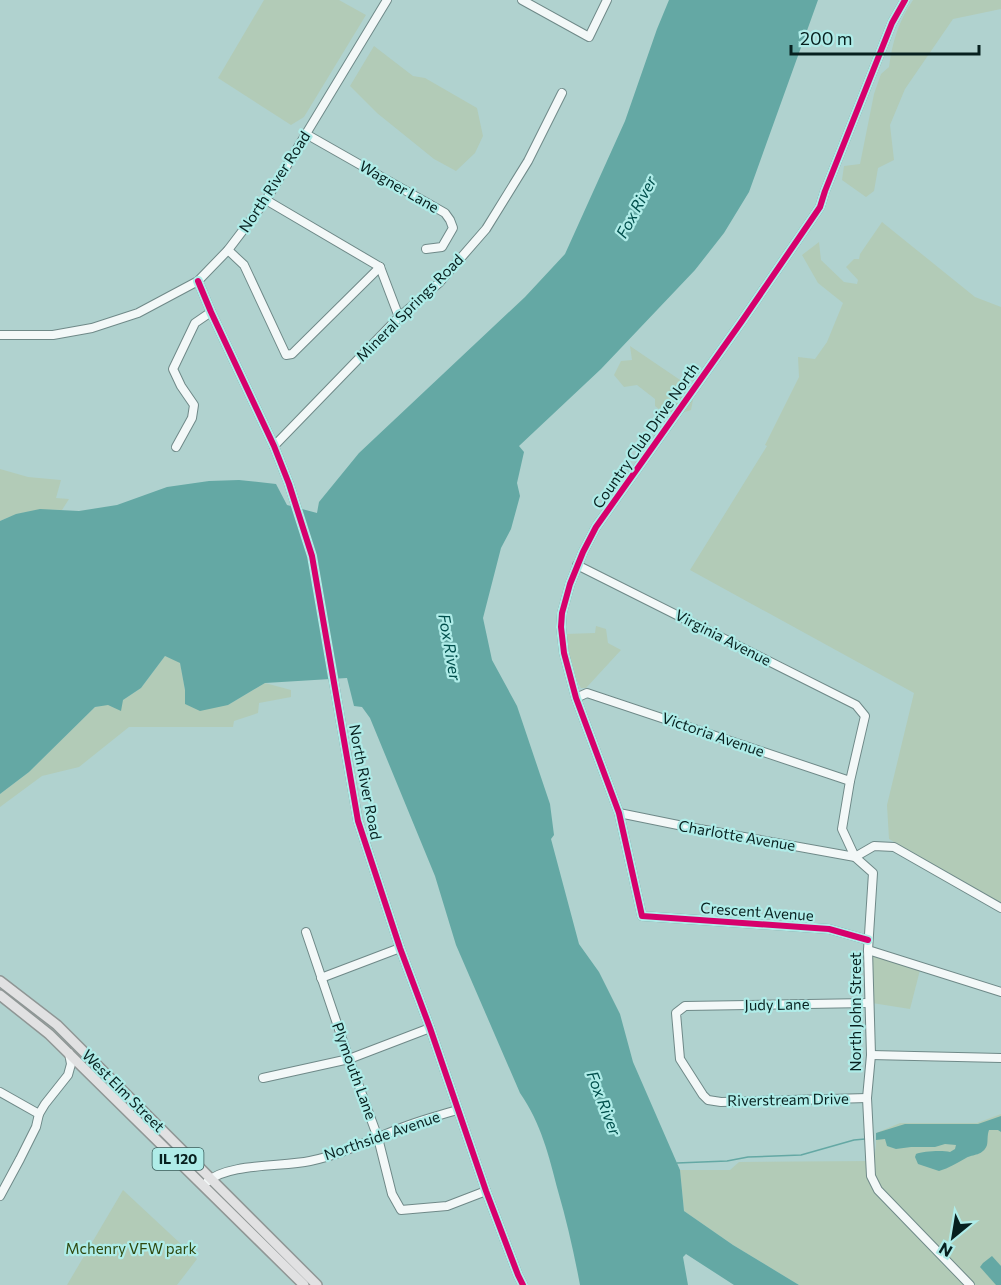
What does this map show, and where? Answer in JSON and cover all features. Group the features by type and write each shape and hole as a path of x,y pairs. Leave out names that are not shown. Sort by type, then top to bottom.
{"main road":[{"name":"West Elm Street","path":"0,981 57,1025 304,1285"},
{"name":"West Elm Street","path":"0,995 49,1034 139,1123 207,1182 317,1285"}],"street":[{"name":"North River Road","path":"387,0 266,200 228,250 198,281 290,484 312,556 358,821 457,1110 523,1285"},
{"path":"522,0 589,37 607,0"},
{"name":"Country Club Drive North","path":"642,916 619,813 576,698 564,653 561,627 566,597 577,565 596,527 820,207 892,23 905,0"},
{"name":"Mineral Springs Road","path":"274,446 399,317 439,283 486,229 528,161 562,93"},
{"name":"Wagner Lane","path":"306,134 445,213 453,228 447,240 442,247 426,249"},
{"path":"266,200 380,267 399,317"},
{"path":"228,250 244,265 286,355 292,354 380,267"},
{"path":"0,334 53,335 92,328 138,313 198,281"},
{"path":"176,447 192,418 194,405 172,369 195,323 211,312"},
{"name":"Virginia Avenue","path":"577,565 856,705 865,716"},
{"name":"Victoria Avenue","path":"576,698 587,693 850,781"},
{"name":"North John Street","path":"865,716 842,829 855,857 873,873 868,940 871,1055 867,1098 871,1176 878,1190 970,1285"},
{"name":"Charlotte Avenue","path":"619,813 855,857"},
{"path":"855,857 874,846 894,847 1001,908"},
{"name":"Crescent Avenue","path":"642,916 829,929 868,940"},
{"name":"Plymouth Lane","path":"306,932 378,1138 392,1194 401,1210 447,1206 486,1191"},
{"path":"321,978 400,948"},
{"path":"868,950 1001,992"},
{"name":"Judy Lane","path":"685,1006 868,1003"},
{"name":"Riverstream Drive","path":"685,1006 676,1013 680,1059 708,1100 721,1102 867,1098"},
{"path":"264,1078 349,1059 430,1028"},
{"path":"0,1196 36,1127 39,1114 68,1075 71,1064 69,1053"},
{"path":"871,1055 1001,1058"},
{"path":"68,1075 88,1071"},
{"path":"0,1092 39,1114"},
{"name":"Northside Avenue","path":"207,1182 227,1171 309,1161 348,1150 409,1125 457,1110"}],"green space":[{"path":"264,0 339,0 366,15 304,117 291,125 218,78"},
{"path":"913,0 1001,0 1001,9 953,19 905,89 890,125 894,160 878,168 874,191 866,197 842,180 844,166 860,164 874,94 881,74 889,67 897,32"},
{"path":"374,46 413,76 425,78 477,108 483,136 475,153 456,171 434,159 377,113 350,86"},
{"path":"882,222 975,297 1001,307 1001,903 889,839 887,805 914,693 690,570 767,446 765,445 799,377 798,357 815,359 827,342 843,303 818,283 802,255 819,242 821,260 844,282 857,284 858,280 846,267 854,259 859,259"},
{"path":"630,346 686,384 693,400 691,410 669,417 655,406 655,399 637,385 624,387 614,375 621,361 632,360"},
{"path":"0,469 28,477 61,480 56,498 69,499 62,510 30,511 0,521"},
{"path":"596,626 606,629 608,643 621,650 586,688 581,688 572,669 565,634 595,633"},
{"path":"165,656 180,662 185,704 228,705 265,683 291,690 291,697 259,703 258,713 234,721 233,727 129,727 79,767 42,776 0,807 0,794 29,772 95,707 123,700 141,688"},
{"path":"870,954 920,970 910,1009 872,1003"},
{"path":"1001,1114 1001,1285 799,1285 733,1245 684,1211 680,1170 730,1170 739,1162 874,1161 876,1133 900,1123 977,1123"},
{"name":"Mchenry VFW park","path":"123,1190 197,1259 177,1285 67,1285"}],"water":[{"name":"Fox River","path":"669,0 818,0 749,192 724,233 695,270 601,369 519,446 524,452 517,483 520,496 511,529 501,548 483,618 492,660 517,706 550,804 554,835 551,839 579,944 599,972 620,1014 633,1062 680,1170 684,1211 733,1245 799,1285 734,1285 686,1254 683,1257 688,1285 580,1285 564,1214 539,1128 520,1093 456,945 435,876 370,718 362,707 354,706 347,678 265,683 228,705 200,711 185,704 180,663 165,656 141,688 123,700 121,711 108,705 95,707 29,772 0,794 0,521 16,514 40,509 79,511 117,505 167,487 209,481 239,480 276,484 287,505 317,513 319,502 359,453 525,297 565,254 625,121"},
{"path":"1001,1116 1001,1132 989,1130 987,1145 983,1151 939,1171 918,1164 916,1154 933,1151 950,1152 955,1149 956,1145 896,1149 887,1146 885,1139 876,1140 876,1133 905,1124 978,1124"},
{"path":"992,1256 1001,1266 1001,1285 996,1285 980,1267"}],"waterway":[{"path":"677,1163 801,1155 865,1139"}],"cycle path":[{"path":"868,940 829,929 642,916 619,813 576,698 564,653 561,627 562,613 570,584 596,527 820,207 892,23 905,0"},
{"path":"198,281 274,446 289,484 312,556 358,821 400,948 486,1191 523,1285"}]}
